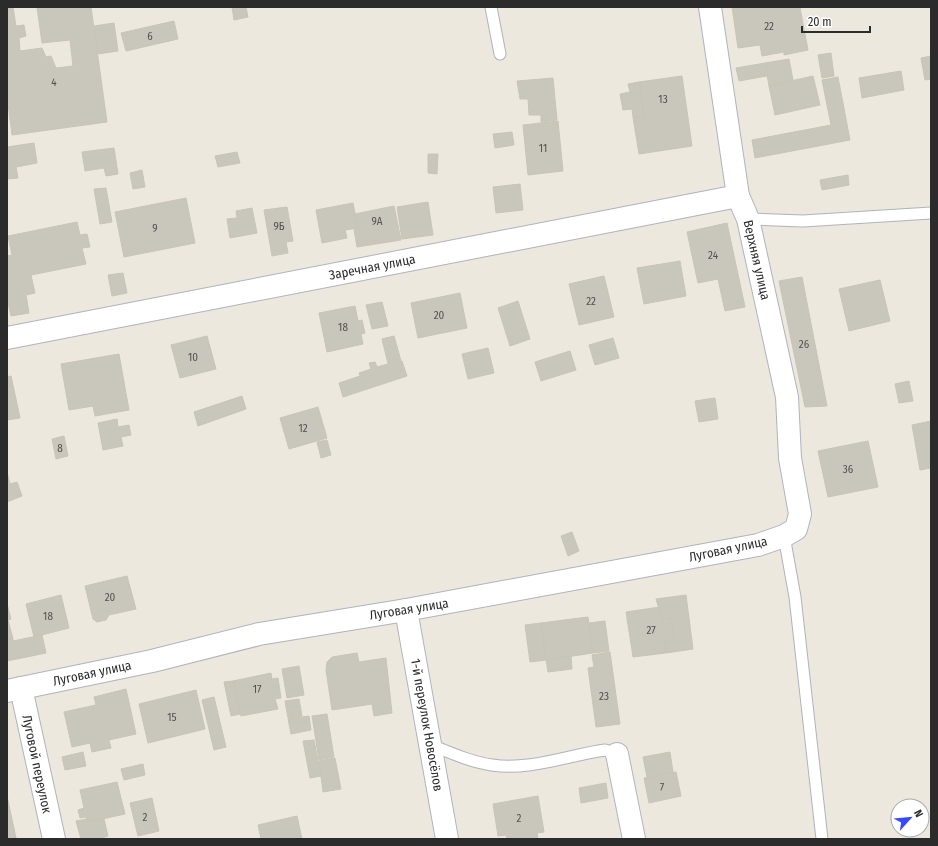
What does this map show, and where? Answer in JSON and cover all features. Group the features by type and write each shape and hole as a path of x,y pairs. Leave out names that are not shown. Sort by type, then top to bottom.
{"street":[{"name":"Верхняя улица","path":"710,7 738,196 748,219 787,397 790,458 800,514"},
{"name":"Заречная улица","path":"7,338 738,196"},
{"name":"Луговая улица","path":"14,690 152,661 259,634 406,610 758,545 784,536 796,529 800,514"},
{"name":"1-й переулок Новосёлов","path":"406,610 447,839"},
{"name":"Луговой переулок","path":"14,690 54,839"},
{"path":"617,754 634,839"}],"lane":[{"path":"491,7 500,54"},
{"path":"748,219 803,221 931,213"},
{"path":"784,536 796,597 822,839"},
{"path":"431,744 465,758 492,765 521,766 605,750 617,754"}],"building":[{"path":"7,7 13,7 16,26 24,25 26,36 19,38 20,51 42,48 46,57 51,56 56,68 73,66 70,40 42,43 37,7 91,7 107,122 12,135 7,96"},
{"path":"232,7 246,7 248,17 234,20"},
{"path":"732,7 806,7 800,8 808,50 784,55 784,52 762,56 760,45 738,48"},
{"path":"174,21 178,39 126,51 121,33"},
{"path":"114,23 118,51 98,54 94,26"},
{"path":"831,53 834,76 822,78 818,55"},
{"path":"931,56 931,79 925,80 921,58"},
{"path":"789,59 793,80 769,86 765,63"},
{"path":"765,63 767,76 739,81 736,68"},
{"path":"901,71 904,90 862,98 859,78"},
{"path":"682,76 692,146 639,154 633,117 644,116 639,82"},
{"path":"813,76 820,105 775,115 769,86"},
{"path":"838,77 850,140 755,158 752,140 831,125 822,80"},
{"path":"553,78 557,120 541,122 541,115 529,115 528,99 520,99 517,81"},
{"path":"639,82 644,116 633,117 632,109 623,110 620,94 630,92 628,84"},
{"path":"558,121 563,171 528,175 523,125"},
{"path":"512,132 514,145 495,148 493,134"},
{"path":"34,143 37,163 16,167 18,178 7,179 7,147"},
{"path":"114,148 118,174 106,176 104,168 85,171 82,152"},
{"path":"237,152 240,163 218,167 215,156"},
{"path":"428,154 438,154 437,174 428,173"},
{"path":"142,170 145,187 133,189 130,173"},
{"path":"848,175 849,185 822,190 820,180"},
{"path":"520,184 523,210 496,213 493,187"},
{"path":"106,188 112,222 100,224 94,189"},
{"path":"186,198 195,243 124,257 115,212"},
{"path":"428,202 433,235 402,239 397,207"},
{"path":"353,203 358,228 345,230 347,238 322,243 316,210"},
{"path":"394,206 401,240 357,247 354,229 358,228 355,214"},
{"path":"287,207 293,241 286,242 288,253 272,256 264,210"},
{"path":"252,208 257,233 230,238 227,219 237,218 236,211"},
{"path":"77,222 80,235 87,234 90,247 82,248 86,264 31,275 35,293 26,295 29,313 11,316 7,298 7,256 12,255 8,236"},
{"path":"727,223 745,307 725,311 718,279 698,283 687,232"},
{"path":"680,261 686,296 644,304 637,268"},
{"path":"123,273 127,293 112,296 108,275"},
{"path":"604,276 614,317 579,325 569,284"},
{"path":"802,277 827,406 805,407 779,281"},
{"path":"880,280 890,321 849,331 839,289"},
{"path":"460,293 467,328 418,338 411,303"},
{"path":"518,301 530,339 510,346 498,308"},
{"path":"382,302 388,326 372,329 366,305"},
{"path":"355,306 358,321 362,320 365,333 361,334 363,344 327,352 319,313"},
{"path":"207,336 216,369 180,378 171,345"},
{"path":"394,336 407,376 343,397 339,383 360,376 359,373 371,369 369,363 375,362 377,367 388,364 382,339"},
{"path":"613,338 619,358 595,365 589,345"},
{"path":"488,348 494,373 468,379 462,354"},
{"path":"570,351 576,370 541,381 535,362"},
{"path":"119,354 129,410 95,416 93,406 69,410 61,364"},
{"path":"11,376 20,418 7,420 7,377"},
{"path":"909,381 913,401 899,403 895,384"},
{"path":"242,396 246,409 198,426 194,412"},
{"path":"715,398 718,419 699,422 695,401"},
{"path":"318,407 327,438 289,449 280,418"},
{"path":"117,419 118,427 129,425 131,435 121,437 123,446 103,450 98,423"},
{"path":"931,421 931,468 920,470 912,425"},
{"path":"64,436 68,456 56,459 52,439"},
{"path":"327,440 331,455 321,458 317,442"},
{"path":"868,441 878,487 828,497 818,451"},
{"path":"7,472 10,484 17,482 22,496 7,502"},
{"path":"572,532 579,551 568,556 561,536"},
{"path":"127,576 136,609 109,615 106,620 97,622 93,619 85,586"},
{"path":"61,595 69,628 34,637 26,604"},
{"path":"686,595 693,649 666,653 664,642 674,641 671,618 662,619 656,599"},
{"path":"7,604 11,619 8,620 13,639 7,640"},
{"path":"660,607 662,619 671,618 674,641 664,642 666,653 633,657 626,612"},
{"path":"588,617 593,653 546,660 541,623"},
{"path":"605,621 609,651 593,653 589,623"},
{"path":"541,623 546,660 530,662 525,625"},
{"path":"42,635 46,653 7,661 7,640 13,639 13,641"},
{"path":"610,652 620,724 596,727 588,668 594,667 592,655"},
{"path":"357,653 359,662 386,658 392,713 374,716 372,704 332,710 326,670 327,662 332,657"},
{"path":"571,656 572,669 548,672 546,660"},
{"path":"299,666 304,695 287,698 282,669"},
{"path":"271,673 272,679 278,678 281,698 275,699 278,709 241,716 233,681"},
{"path":"233,681 240,714 231,716 224,682"},
{"path":"126,689 136,734 109,740 111,748 92,752 90,743 72,747 64,712 96,705 94,697"},
{"path":"196,690 205,729 148,743 139,704"},
{"path":"214,697 226,747 214,750 202,700"},
{"path":"299,699 302,716 288,718 285,701"},
{"path":"327,714 334,757 319,760 312,716"},
{"path":"309,716 311,730 291,734 288,719"},
{"path":"314,740 321,776 310,778 303,741"},
{"path":"83,752 86,766 65,770 62,757"},
{"path":"670,752 673,772 647,777 643,757"},
{"path":"335,758 341,789 323,792 319,761"},
{"path":"143,764 145,775 124,780 121,769"},
{"path":"676,772 681,796 649,803 644,778"},
{"path":"117,782 125,814 88,822 86,817 80,818 78,810 84,808 80,790"},
{"path":"606,783 608,798 581,803 579,788"},
{"path":"7,796 16,838 12,839 7,839"},
{"path":"538,796 544,832 537,833 538,839 507,839 506,835 498,836 493,804"},
{"path":"152,798 159,831 138,836 130,803"},
{"path":"297,816 302,839 261,839 258,825"},
{"path":"87,819 88,822 104,819 108,836 98,839 81,839 76,821"}]}
